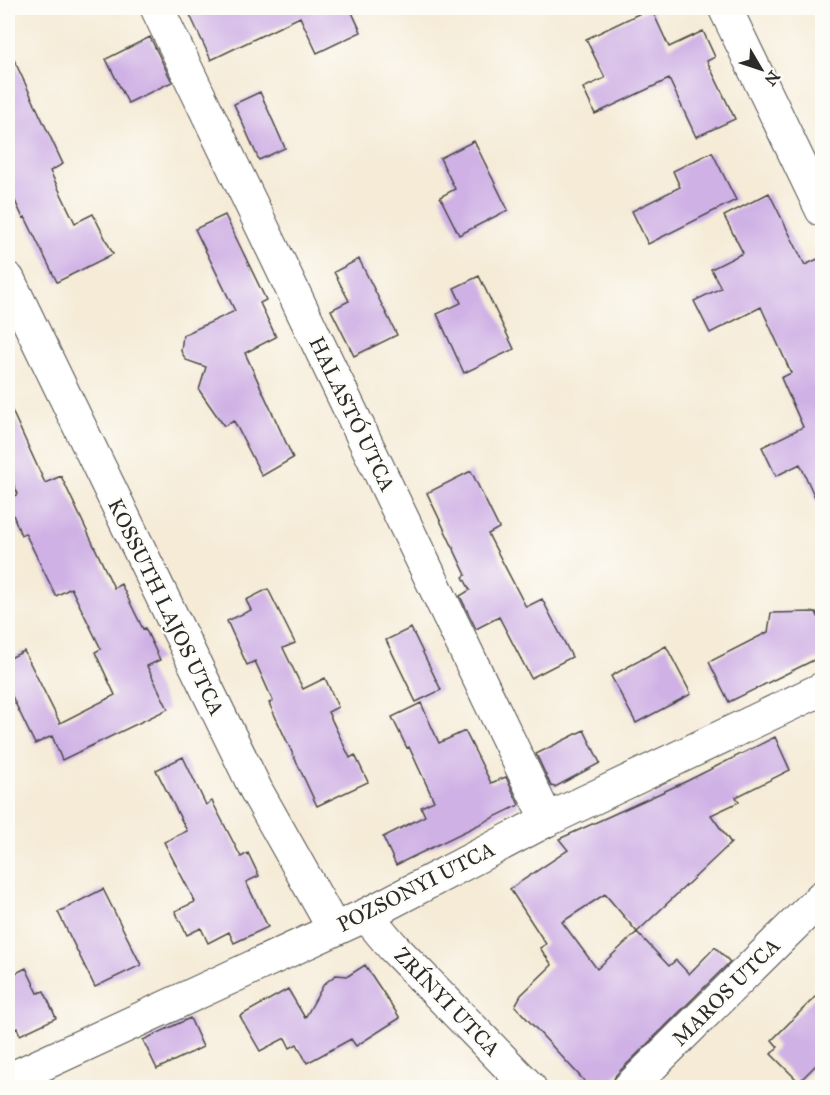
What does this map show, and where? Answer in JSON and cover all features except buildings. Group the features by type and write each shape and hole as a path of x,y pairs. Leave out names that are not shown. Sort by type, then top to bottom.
{"street":[{"name":"HALASTÓ UTCA","path":"157,8 547,820"},
{"path":"725,8 822,210"},
{"name":"KOSSUTH LAJOS UTCA","path":"8,279 256,790 334,929"},
{"name":"POZSONYI UTCA","path":"8,1080 366,915 547,820 822,689"},
{"name":"MAROS UTCA","path":"629,1088 822,897"},
{"name":"ZRÍNYI UTCA","path":"366,915 393,947 530,1088"}]}
